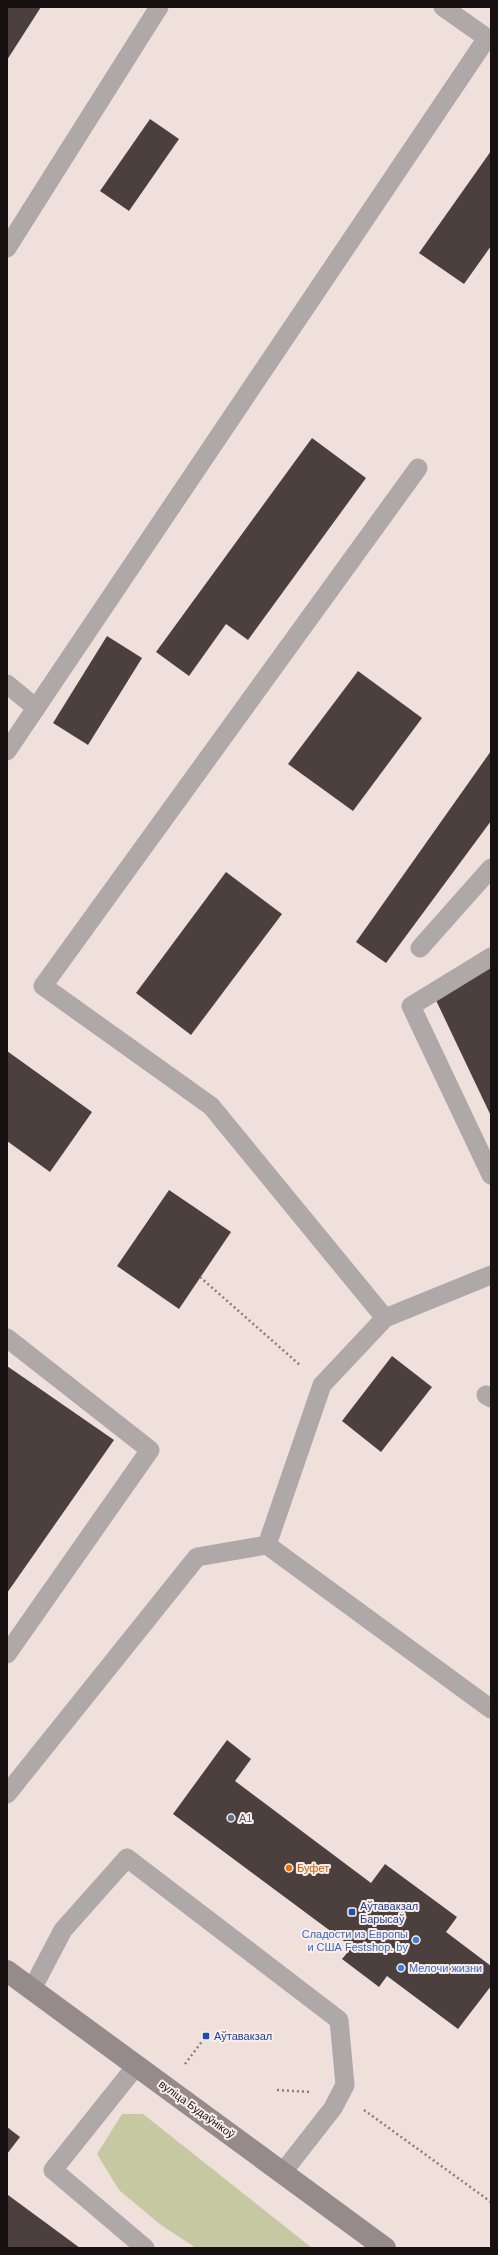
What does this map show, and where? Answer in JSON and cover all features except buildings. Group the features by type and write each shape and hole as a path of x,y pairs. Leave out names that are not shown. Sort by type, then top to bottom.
{"main road":[{"name":"вуліца Будаўнікоў","path":"7,1971 386,2248"}],"lane":[{"path":"7,248 159,7"},
{"path":"7,751 487,38 443,7"},
{"path":"385,1318 210,1106 43,986 418,468"},
{"path":"7,684 36,708"},
{"path":"420,948 491,868"},
{"path":"491,957 411,1006 491,1175"},
{"path":"267,1545 322,1384 385,1318 491,1275"},
{"path":"7,1338 150,1450 7,1654"},
{"path":"7,1794 197,1557 267,1545 491,1710"},
{"path":"32,1989 63,1930 127,1858 339,2020 345,2085 333,2108 283,2172"},
{"path":"136,2066 53,2170 144,2248"}],"path":[{"path":"200,1277 322,1384"},
{"path":"167,2088 206,2036"},
{"path":"277,2090 341,2093 491,2202"}],"green space":[{"path":"122,2114 143,2114 312,2248 196,2248 161,2225 119,2190 97,2154"}],"place":[{"name":"A1","path":"231,1818"},
{"name":"Буфет","path":"289,1868"},
{"name":"Аўтавакзал Барысаў","path":"352,1912"},
{"name":"Сладости из Европы и США Festshop. by","path":"416,1940"},
{"name":"Мелочи жизни","path":"401,1968"},
{"name":"Аўтавакзал","path":"206,2036"}]}
